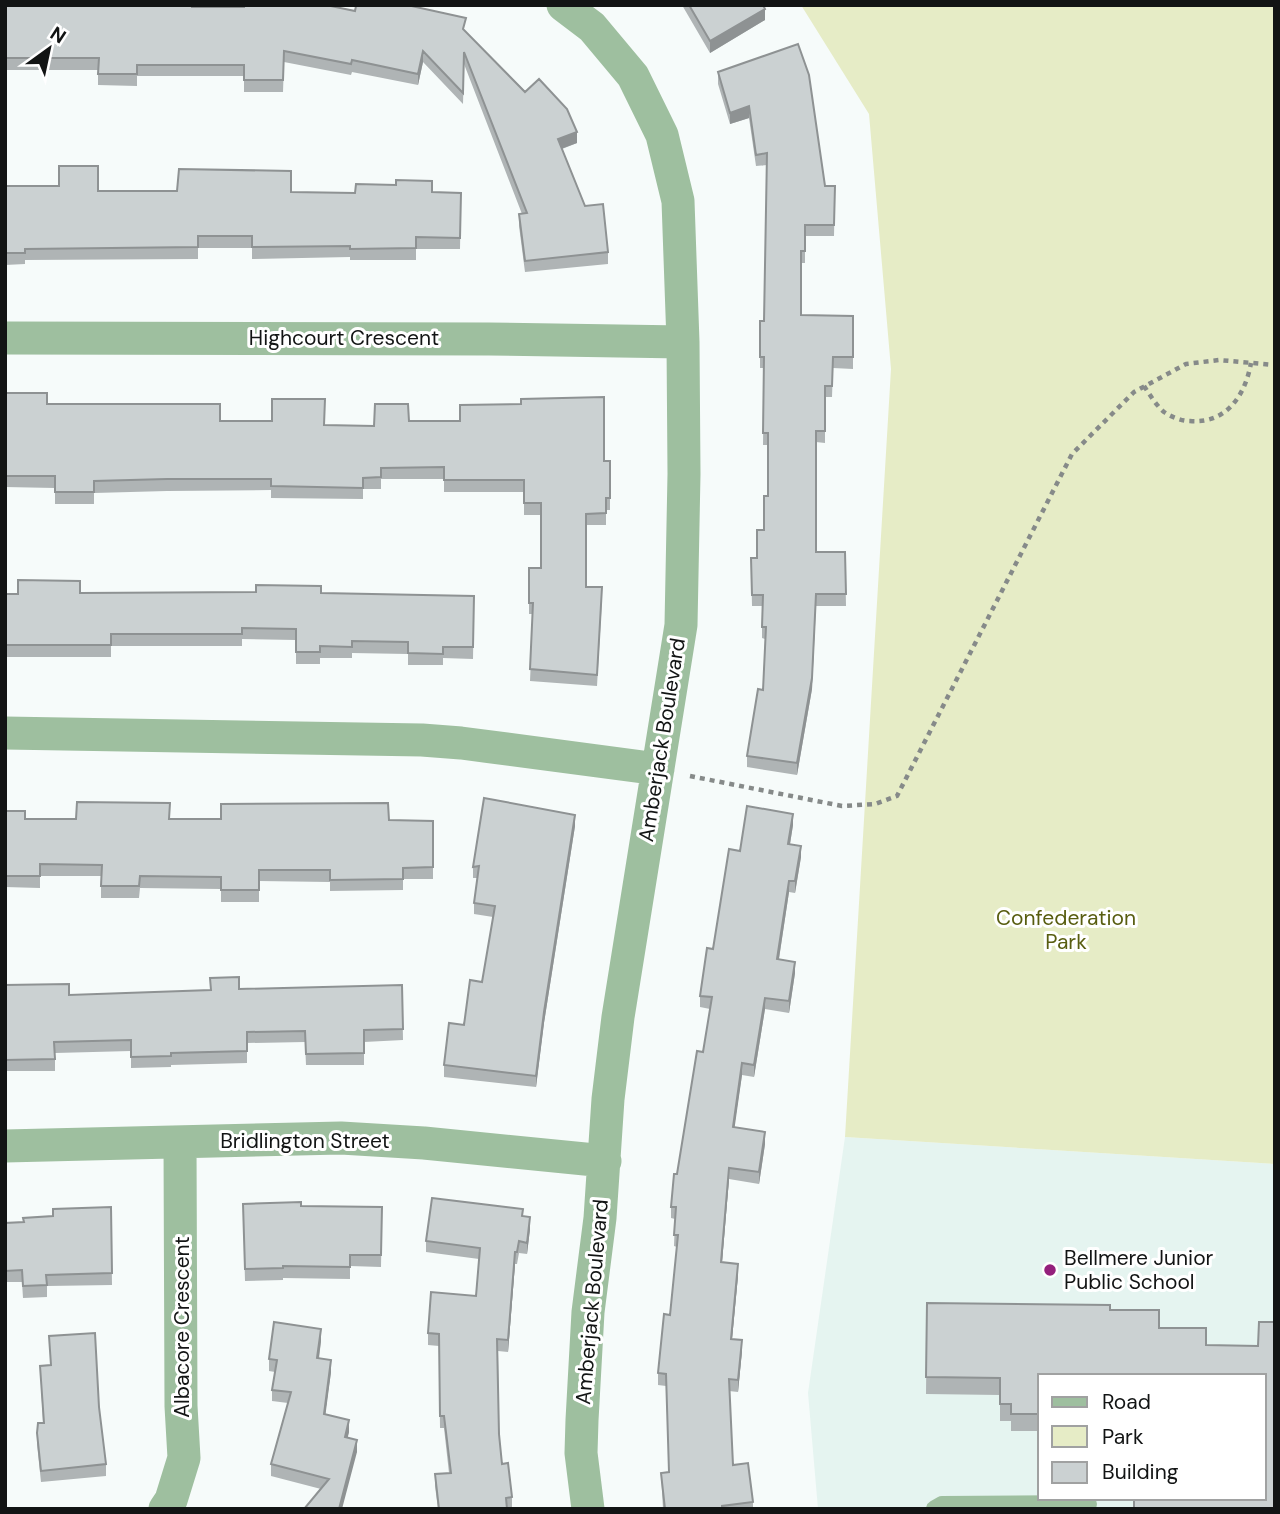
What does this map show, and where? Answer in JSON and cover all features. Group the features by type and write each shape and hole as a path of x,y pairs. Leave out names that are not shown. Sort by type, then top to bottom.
{"street":[{"name":"Amberjack Boulevard","path":"563,5 592,27 633,76 662,135 678,201 683,342 681,625 618,1017 608,1099 605,1161 588,1312 582,1420 581,1453 588,1509"},
{"name":"Highcourt Crescent","path":"5,338 683,342"},
{"path":"5,733 422,740 658,769"},
{"name":"Bridlington Street","path":"5,1146 341,1138 424,1143 605,1161"},
{"name":"Albacore Crescent","path":"165,1509 171,1500 184,1458 181,1406 180,1142"}],"lane":[{"path":"934,1509 942,1506 1088,1504"}],"path":[{"path":"658,769 842,806 875,804 897,796 1072,454 1133,392 1186,364 1219,360 1275,365"},
{"path":"1144,386 1167,414 1184,421 1202,422 1215,419 1231,409 1242,393 1251,363"}],"shaded area":[{"name":"Bellmere Junior Public School","path":"845,1137 1275,1164 1275,1509 818,1509 808,1393"}],"green space":[{"name":"Confederation Park","path":"801,5 1275,5 1275,1164 845,1137 891,369 869,114"}],"building":[{"path":"5,5 326,5 355,11 359,5 407,5 466,18 463,29 525,92 539,79 567,109 577,132 558,139 585,206 603,204 608,252 525,261 519,214 527,213 464,52 463,93 423,51 418,74 352,60 351,64 284,51 283,80 244,80 244,65 137,65 137,74 98,74 99,58 5,58"},
{"path":"689,5 763,5 765,9 710,41"},
{"path":"798,44 809,75 825,186 835,186 834,225 805,225 805,251 801,251 801,315 853,316 853,357 833,357 832,386 825,386 825,431 816,431 816,552 845,552 846,594 816,594 812,678 797,763 747,756 758,689 763,690 766,627 762,627 763,595 752,595 751,558 757,558 757,530 764,530 764,496 768,496 768,433 763,433 764,357 760,357 760,321 764,321 767,153 756,155 749,106 730,113 718,72"},
{"path":"59,166 98,166 98,191 177,191 179,169 291,171 291,192 355,193 356,184 396,185 396,180 432,181 432,192 461,193 460,238 416,237 416,248 350,249 350,246 252,247 252,236 198,236 198,247 25,249 25,253 5,253 5,186 59,186"},
{"path":"5,393 47,393 47,404 220,404 220,421 272,421 272,399 325,399 324,425 374,426 375,404 408,404 409,421 460,421 460,405 521,404 521,399 604,397 604,461 610,461 610,498 606,498 606,513 586,514 586,587 602,587 597,675 530,669 533,603 529,603 529,568 541,568 541,503 524,503 524,480 444,480 444,467 381,468 381,477 363,478 363,488 271,486 271,479 167,479 94,481 94,492 55,492 55,476 5,476"},
{"path":"18,580 80,581 80,593 256,592 256,585 321,586 321,593 474,596 473,647 443,647 443,654 408,653 408,642 352,641 352,647 320,646 320,652 296,652 296,629 242,628 242,634 111,634 111,645 5,645 5,594 18,594"},
{"path":"484,798 575,815 536,1076 444,1065 449,1023 464,1025 470,980 482,982 495,906 474,903 479,866 473,867"},
{"path":"77,802 170,803 169,819 221,819 221,804 388,803 389,820 433,821 433,867 403,868 403,879 330,880 330,870 259,870 259,890 221,890 221,877 140,876 139,886 101,886 102,865 40,864 40,876 5,876 5,811 25,811 25,819 76,819"},
{"path":"747,806 793,814 788,844 801,846 795,881 789,881 777,959 795,962 789,1001 765,998 754,1065 742,1063 733,1127 765,1132 759,1172 729,1168 721,1262 738,1264 731,1339 742,1340 738,1380 729,1379 733,1465 748,1463 753,1502 722,1506 722,1509 665,1509 661,1473 669,1472 666,1374 658,1373 664,1314 670,1315 678,1235 674,1235 676,1207 671,1207 674,1174 677,1174 697,1051 703,1052 712,997 700,996 707,948 713,949 729,849 740,851"},
{"path":"239,977 239,989 402,985 403,1029 364,1030 364,1053 306,1054 305,1031 247,1032 247,1051 131,1057 131,1040 54,1042 55,1059 5,1060 5,985 69,984 69,995 211,990 210,978"},
{"path":"432,1198 523,1209 522,1216 530,1217 527,1243 519,1241 515,1252 508,1340 497,1339 499,1434 502,1464 508,1463 512,1497 506,1498 507,1509 439,1509 435,1474 451,1473 444,1416 440,1416 439,1334 428,1333 431,1292 476,1296 480,1248 426,1241"},
{"path":"301,1202 301,1206 382,1207 381,1255 350,1255 350,1267 283,1266 245,1269 243,1204"},
{"path":"111,1207 112,1273 46,1275 47,1285 23,1286 22,1270 5,1271 5,1223 24,1222 23,1218 53,1216 53,1209"},
{"path":"927,1303 1110,1305 1110,1310 1159,1310 1159,1328 1206,1328 1206,1345 1258,1346 1259,1322 1275,1322 1275,1509 1134,1509 1134,1500 1266,1500 1266,1374 1038,1374 1038,1414 1011,1414 1011,1404 1000,1404 1000,1378 926,1377"},
{"path":"274,1322 321,1329 317,1358 331,1360 324,1414 349,1420 345,1437 357,1440 339,1509 304,1509 329,1479 271,1464 291,1392 272,1390 277,1360 269,1359"},
{"path":"95,1333 99,1407 106,1464 41,1471 37,1433 38,1423 44,1423 40,1366 51,1365 49,1336"}],"place":[{"name":"Bellmere Junior Public School","path":"1050,1270"}]}
